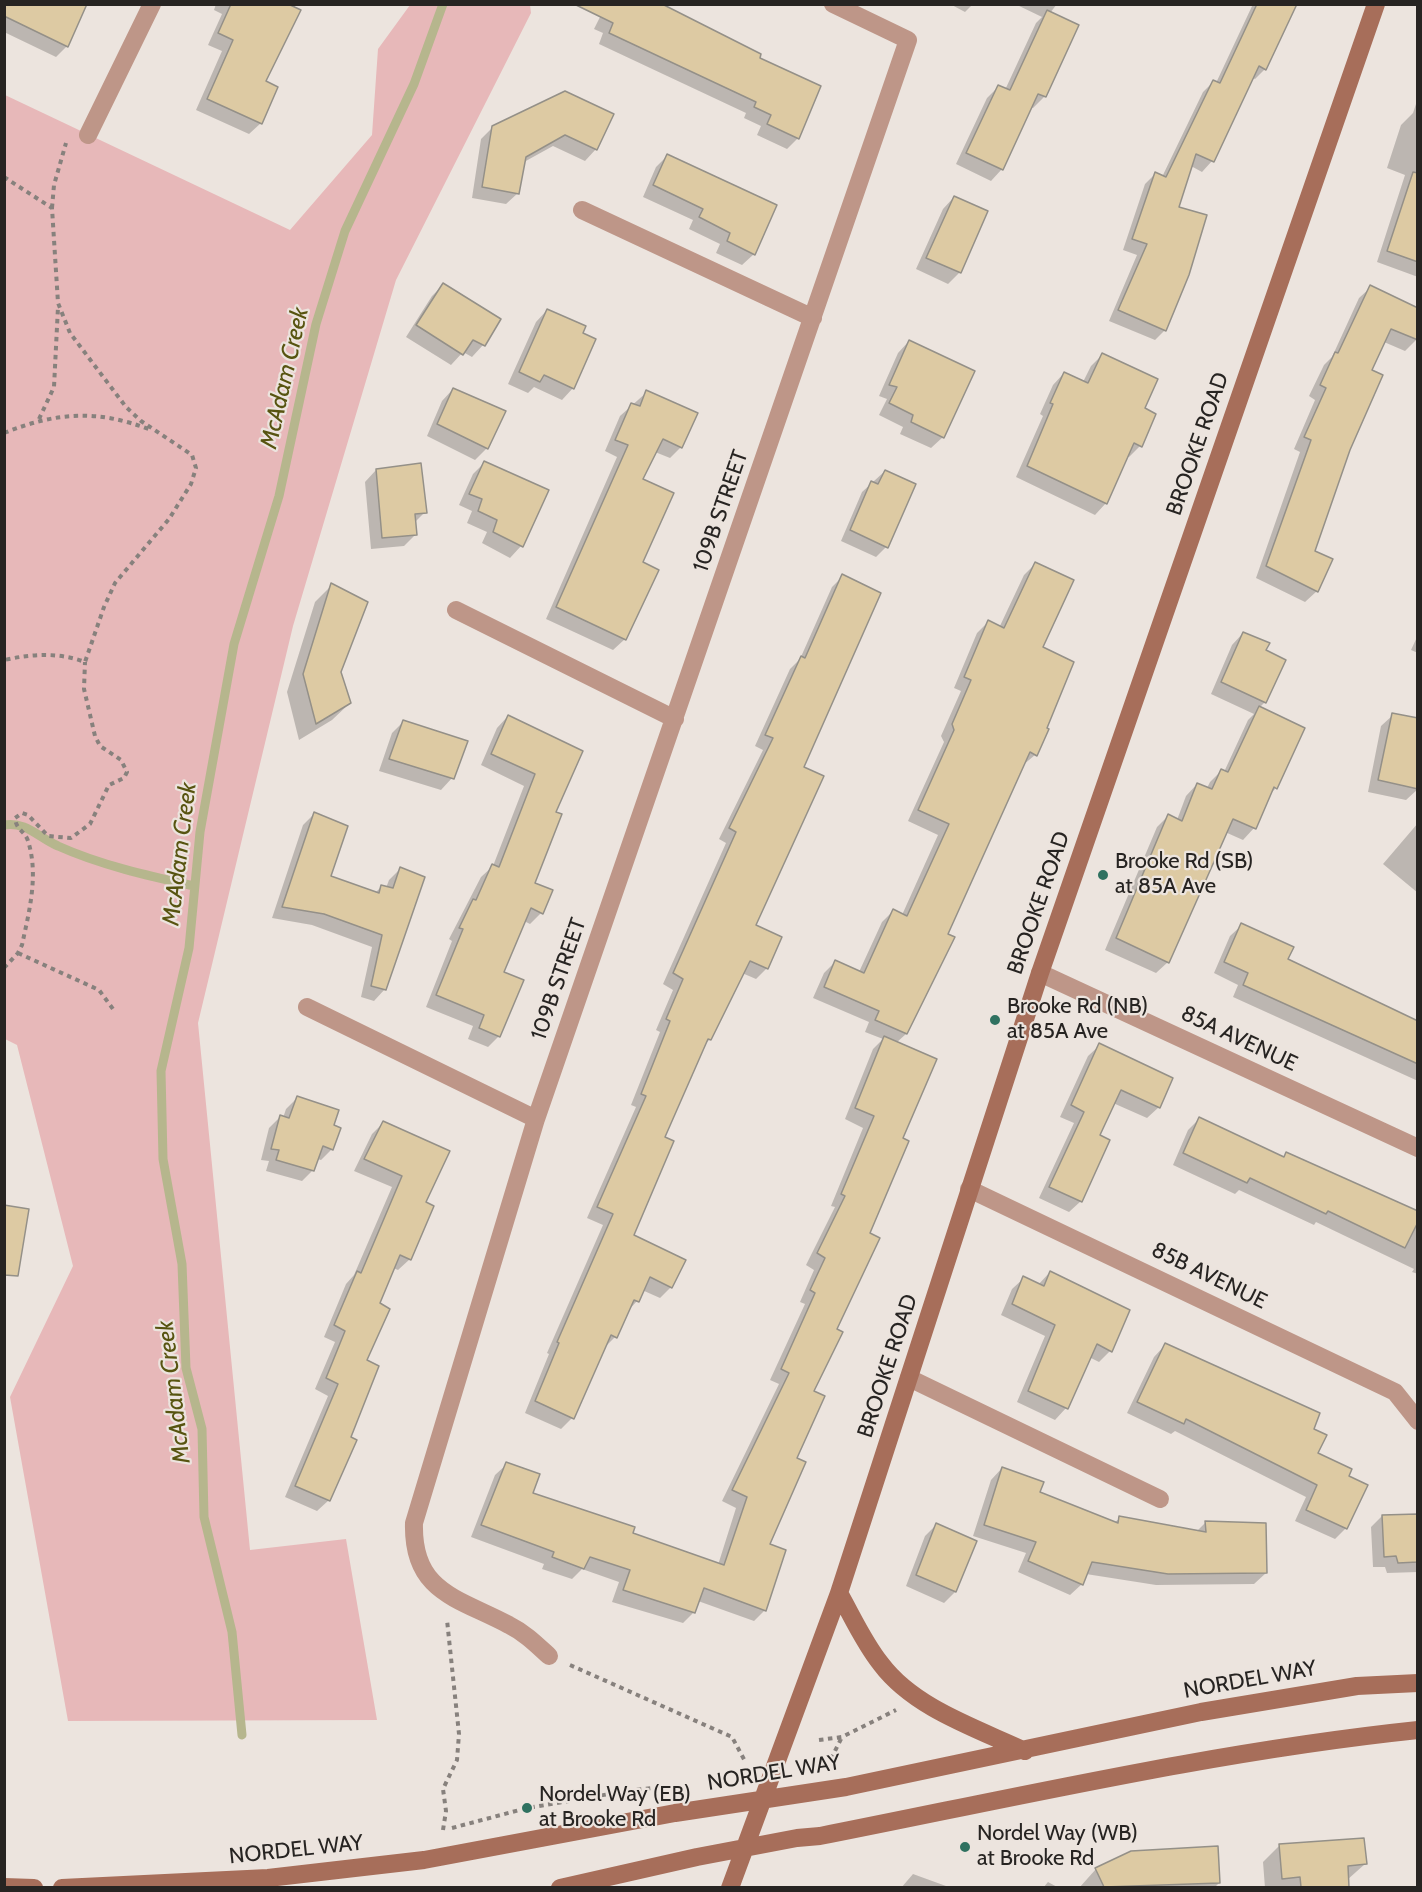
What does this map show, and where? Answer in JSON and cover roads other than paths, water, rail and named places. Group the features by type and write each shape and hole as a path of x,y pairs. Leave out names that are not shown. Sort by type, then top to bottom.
{"main road":[{"name":"BROOKE ROAD","path":"730,1887 839,1593 1040,973 1376,4"},
{"path":"839,1593 880,1664 896,1681 940,1711 1025,1751"},
{"name":"NORDEL WAY","path":"62,1887 268,1878 389,1865 484,1851 596,1827 846,1786 1025,1751 1200,1712 1357,1686 1418,1683"},
{"path":"560,1887 744,1849 1278,1748 1418,1730"},
{"path":"4,1887 34,1887"}],"street":[{"path":"88,135 152,4"},
{"name":"109B STREET","path":"549,1656 530,1637 510,1625 455,1600 437,1585 422,1567 414,1546 414,1523 536,1119 908,40 833,4"},
{"path":"582,210 813,318"},
{"path":"456,610 675,719"},
{"name":"85A AVENUE","path":"1040,973 1418,1148"},
{"path":"307,1007 536,1119"},
{"name":"85B AVENUE","path":"969,1189 1395,1392 1418,1421"},
{"path":"909,1378 1160,1499"}],"waterway":[{"name":"McAdam Creek","path":"242,1735 232,1632 204,1517 202,1429 186,1368 182,1264 163,1159 161,1071 189,948 200,832 234,644 279,496 316,324 345,231 414,84 443,4"},
{"path":"4,825 19,825 51,843 108,864 194,886"}],"place":[{"name":"Brooke Rd (SB) at 85A Ave","path":"1103,875"},
{"name":"Brooke Rd (NB) at 85A Ave","path":"995,1020"},
{"name":"Nordel Way (EB) at Brooke Rd","path":"527,1808"},
{"name":"Nordel Way (WB) at Brooke Rd","path":"965,1847"}]}
